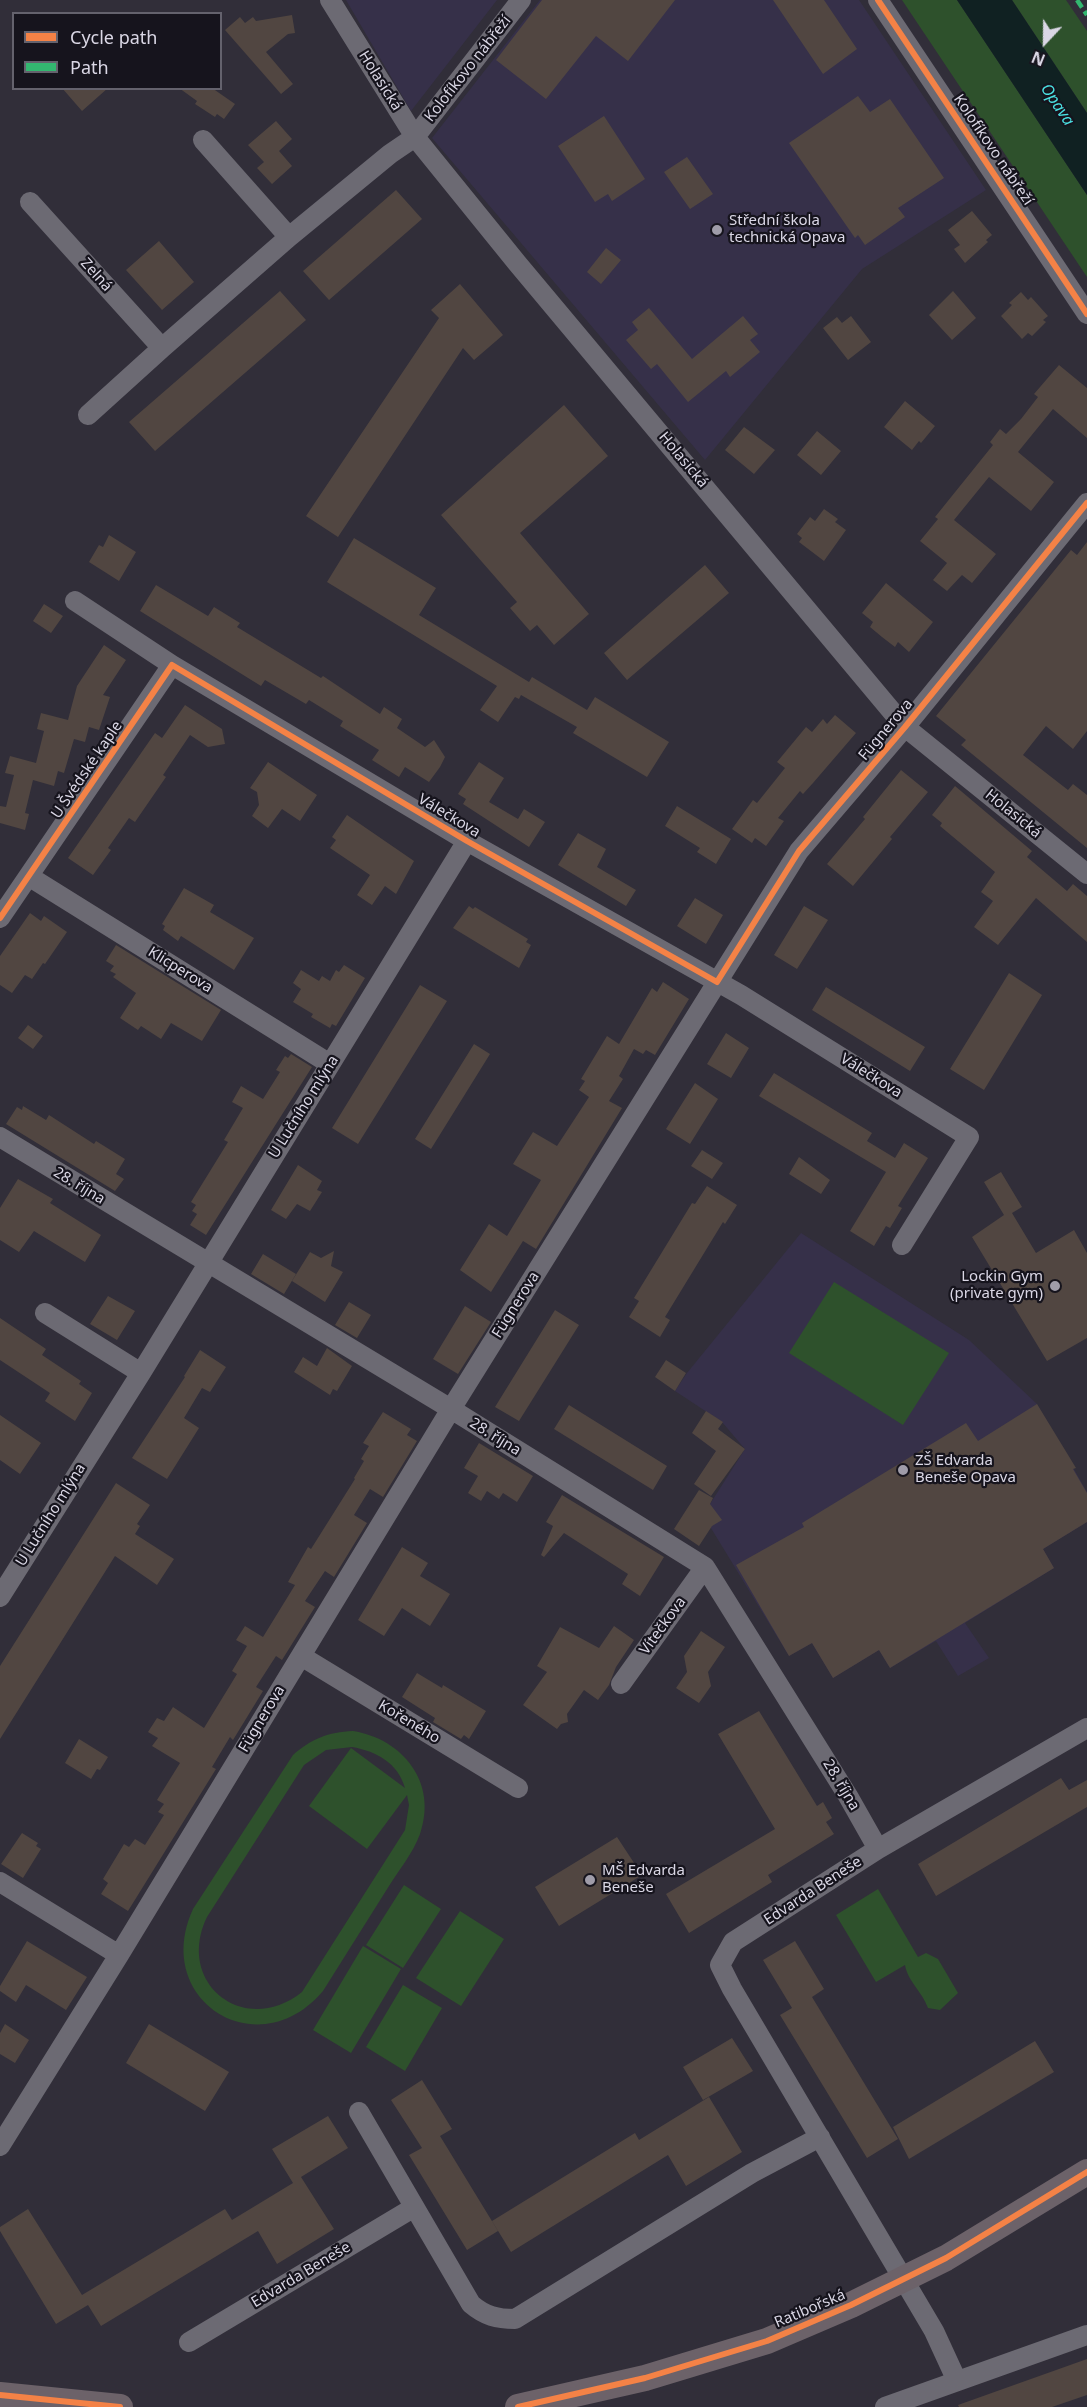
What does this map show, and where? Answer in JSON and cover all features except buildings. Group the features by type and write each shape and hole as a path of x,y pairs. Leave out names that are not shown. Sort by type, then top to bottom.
{"main road":[{"name":"Ratibořská","path":"518,2407 645,2378 746,2348 851,2305 946,2258 1087,2172"},
{"path":"0,2395 120,2407"}],"street":[{"name":"Holasická","path":"330,0 415,137 517,263 905,727 1087,874"},
{"name":"Kolofíkovo nábřeží","path":"415,137 520,0"},
{"name":"Kolofíkovo nábřeží","path":"878,0 1087,314"},
{"path":"88,415 290,237 390,154 415,137"},
{"path":"203,140 290,237"},
{"name":"Zelná","path":"30,202 162,348"},
{"name":"Fügnerova","path":"0,2146 451,1410 799,851 905,727 1087,503"},
{"name":"Válečkova","path":"75,601 172,665 467,841 717,982 969,1137 902,1245"},
{"name":"U Švédské kaple","path":"0,918 172,665"},
{"name":"U Lučního mlýna","path":"0,1597 141,1373 467,841"},
{"name":"Klicperova","path":"30,877 330,1064"},
{"name":"28. října","path":"0,1137 705,1567 848,1796 878,1849"},
{"path":"45,1314 141,1373"},
{"name":"Vítečkova","path":"621,1684 705,1567"},
{"name":"Kořeného","path":"301,1656 518,1788"},
{"name":"Edvarda Beneše","path":"904,2279 720,1965 734,1942 878,1849 1087,1728"},
{"path":"0,1882 119,1954"},
{"path":"359,2112 471,2304 482,2313 497,2319 515,2319 752,2173 820,2137"},
{"name":"Edvarda Beneše","path":"189,2342 413,2208"},
{"path":"904,2279 934,2331 957,2381"},
{"path":"885,2407 1087,2335"}],"shaded area":[{"path":"346,0 497,0 411,111"},
{"name":"Střední škola technická Opava","path":"540,0 859,0 986,190 862,269 705,460 432,138"},
{"name":"ZŠ Edvarda Beneše Opava","path":"801,1233 969,1340 1037,1404 1087,1492 1087,1522 1043,1549 1054,1568 965,1623 989,1658 958,1676 936,1641 890,1668 879,1650 833,1678 812,1643 789,1656 703,1515 745,1449 722,1422 675,1391 687,1373"}],"green space":[{"path":"902,0 957,0 1087,195 1087,277"},
{"path":"1012,0 1066,0 1087,31 1087,113"},
{"path":"834,1282 949,1353 903,1425 789,1353"},
{"path":"353,1731 387,1743 412,1766 420,1781 424,1798 424,1815 420,1834 410,1855 323,1991 297,2013 269,2023 242,2023 218,2013 199,1995 186,1971 184,1942 193,1909 293,1755 320,1737","holes":["352,1747 385,1760 397,1772 405,1788 351,1748 309,1806 367,1849 407,1795 409,1805 405,1830 302,1992 280,2005 258,2009 238,2006 221,1996 208,1982 200,1963 200,1941 207,1917 304,1765 326,1750"]},
{"path":"404,1885 441,1909 403,1968 366,1945"},
{"path":"878,1889 918,1957 926,1953 938,1959 958,1993 940,2010 928,2008 905,1965 876,1982 836,1915"},
{"path":"460,1911 504,1939 461,2006 416,1978"},
{"path":"363,1946 401,1969 351,2053 313,2030"},
{"path":"403,1985 442,2008 405,2071 366,2047"}],"water":[{"name":"Opava","path":"957,0 1012,0 1087,113 1087,195"}],"marked path":[{"path":"1077,0 1087,15"}],"cycle path":[{"path":"878,0 1087,314"},
{"path":"0,918 172,665 467,841 717,982 799,851 905,727 1087,503"},
{"path":"518,2407 645,2378 767,2341 851,2305 946,2258 1087,2172"},
{"path":"0,2395 120,2407"}],"place":[{"name":"Střední škola technická Opava","path":"717,230"},
{"name":"Lockin Gym (private gym)","path":"1055,1286"},
{"name":"ZŠ Edvarda Beneše Opava","path":"903,1470"},
{"name":"MŠ Edvarda Beneše","path":"590,1880"}]}
